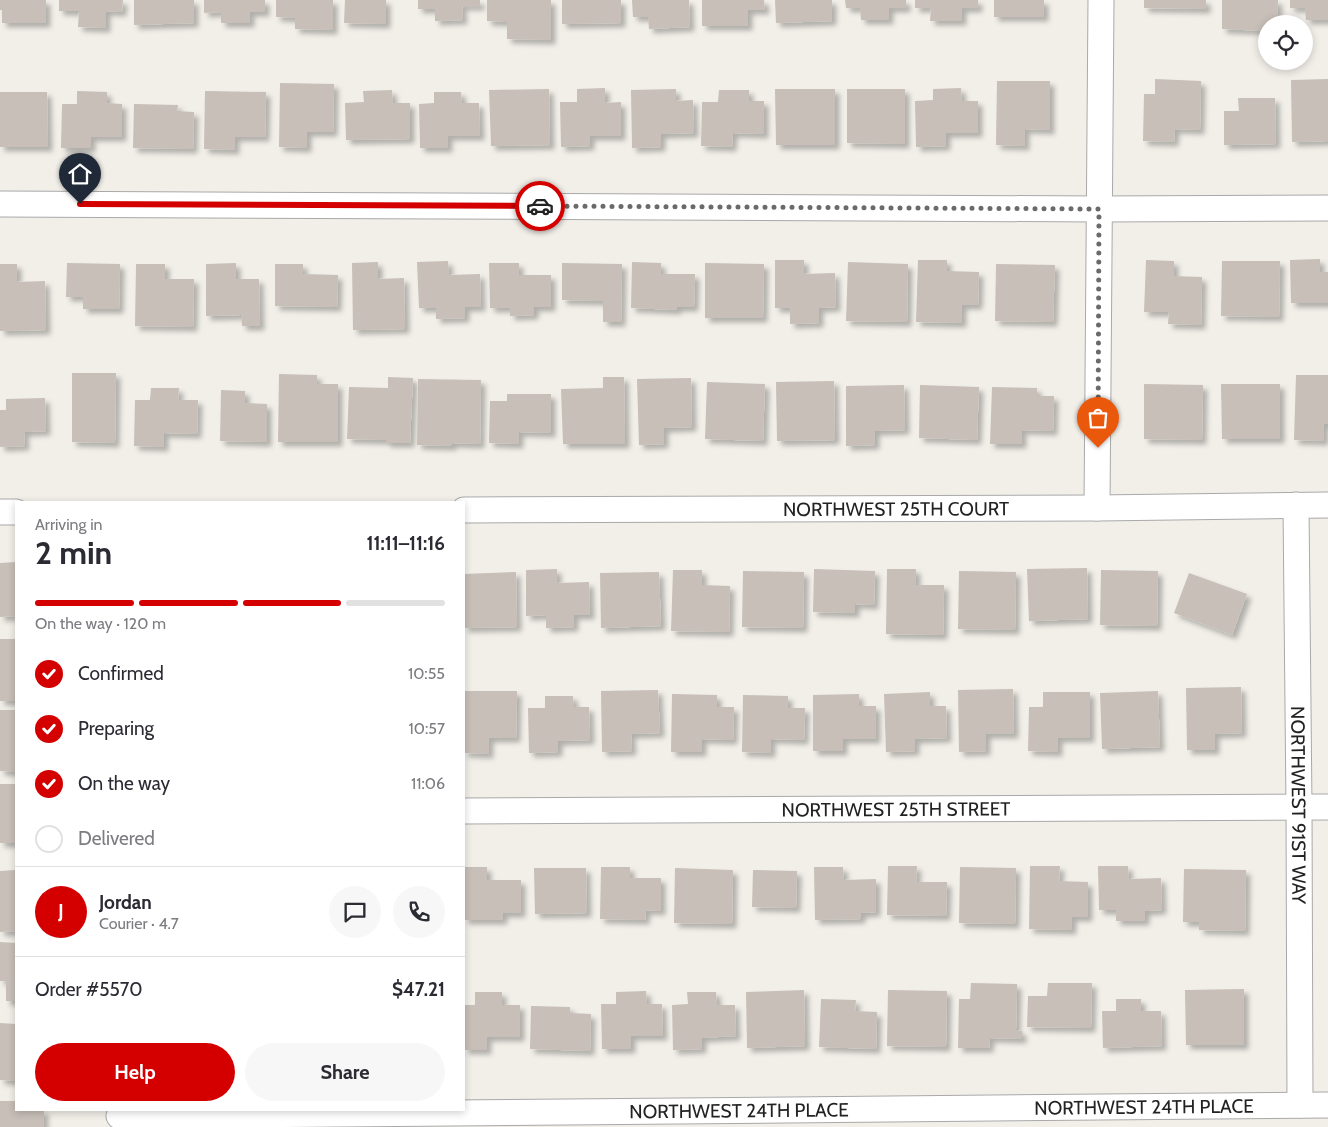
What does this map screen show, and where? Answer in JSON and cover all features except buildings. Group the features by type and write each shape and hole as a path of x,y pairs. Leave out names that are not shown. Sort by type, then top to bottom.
{"street":[{"path":"1097,508 1101,0"},
{"path":"0,204 1099,209 1328,208"},
{"name":"NORTHWEST 91ST WAY","path":"1296,505 1300,1106"},
{"name":"NORTHWEST 25TH COURT","path":"465,510 1097,508 1328,505"},
{"path":"0,512 15,512"},
{"name":"NORTHWEST 25TH STREET","path":"465,812 1328,807"},
{"name":"NORTHWEST 24TH PLACE","path":"119,1118 1328,1105"}],"way so far":[{"path":"540,206 1099,209 1098,448"}],"route":[{"path":"80,204 540,206"}]}
